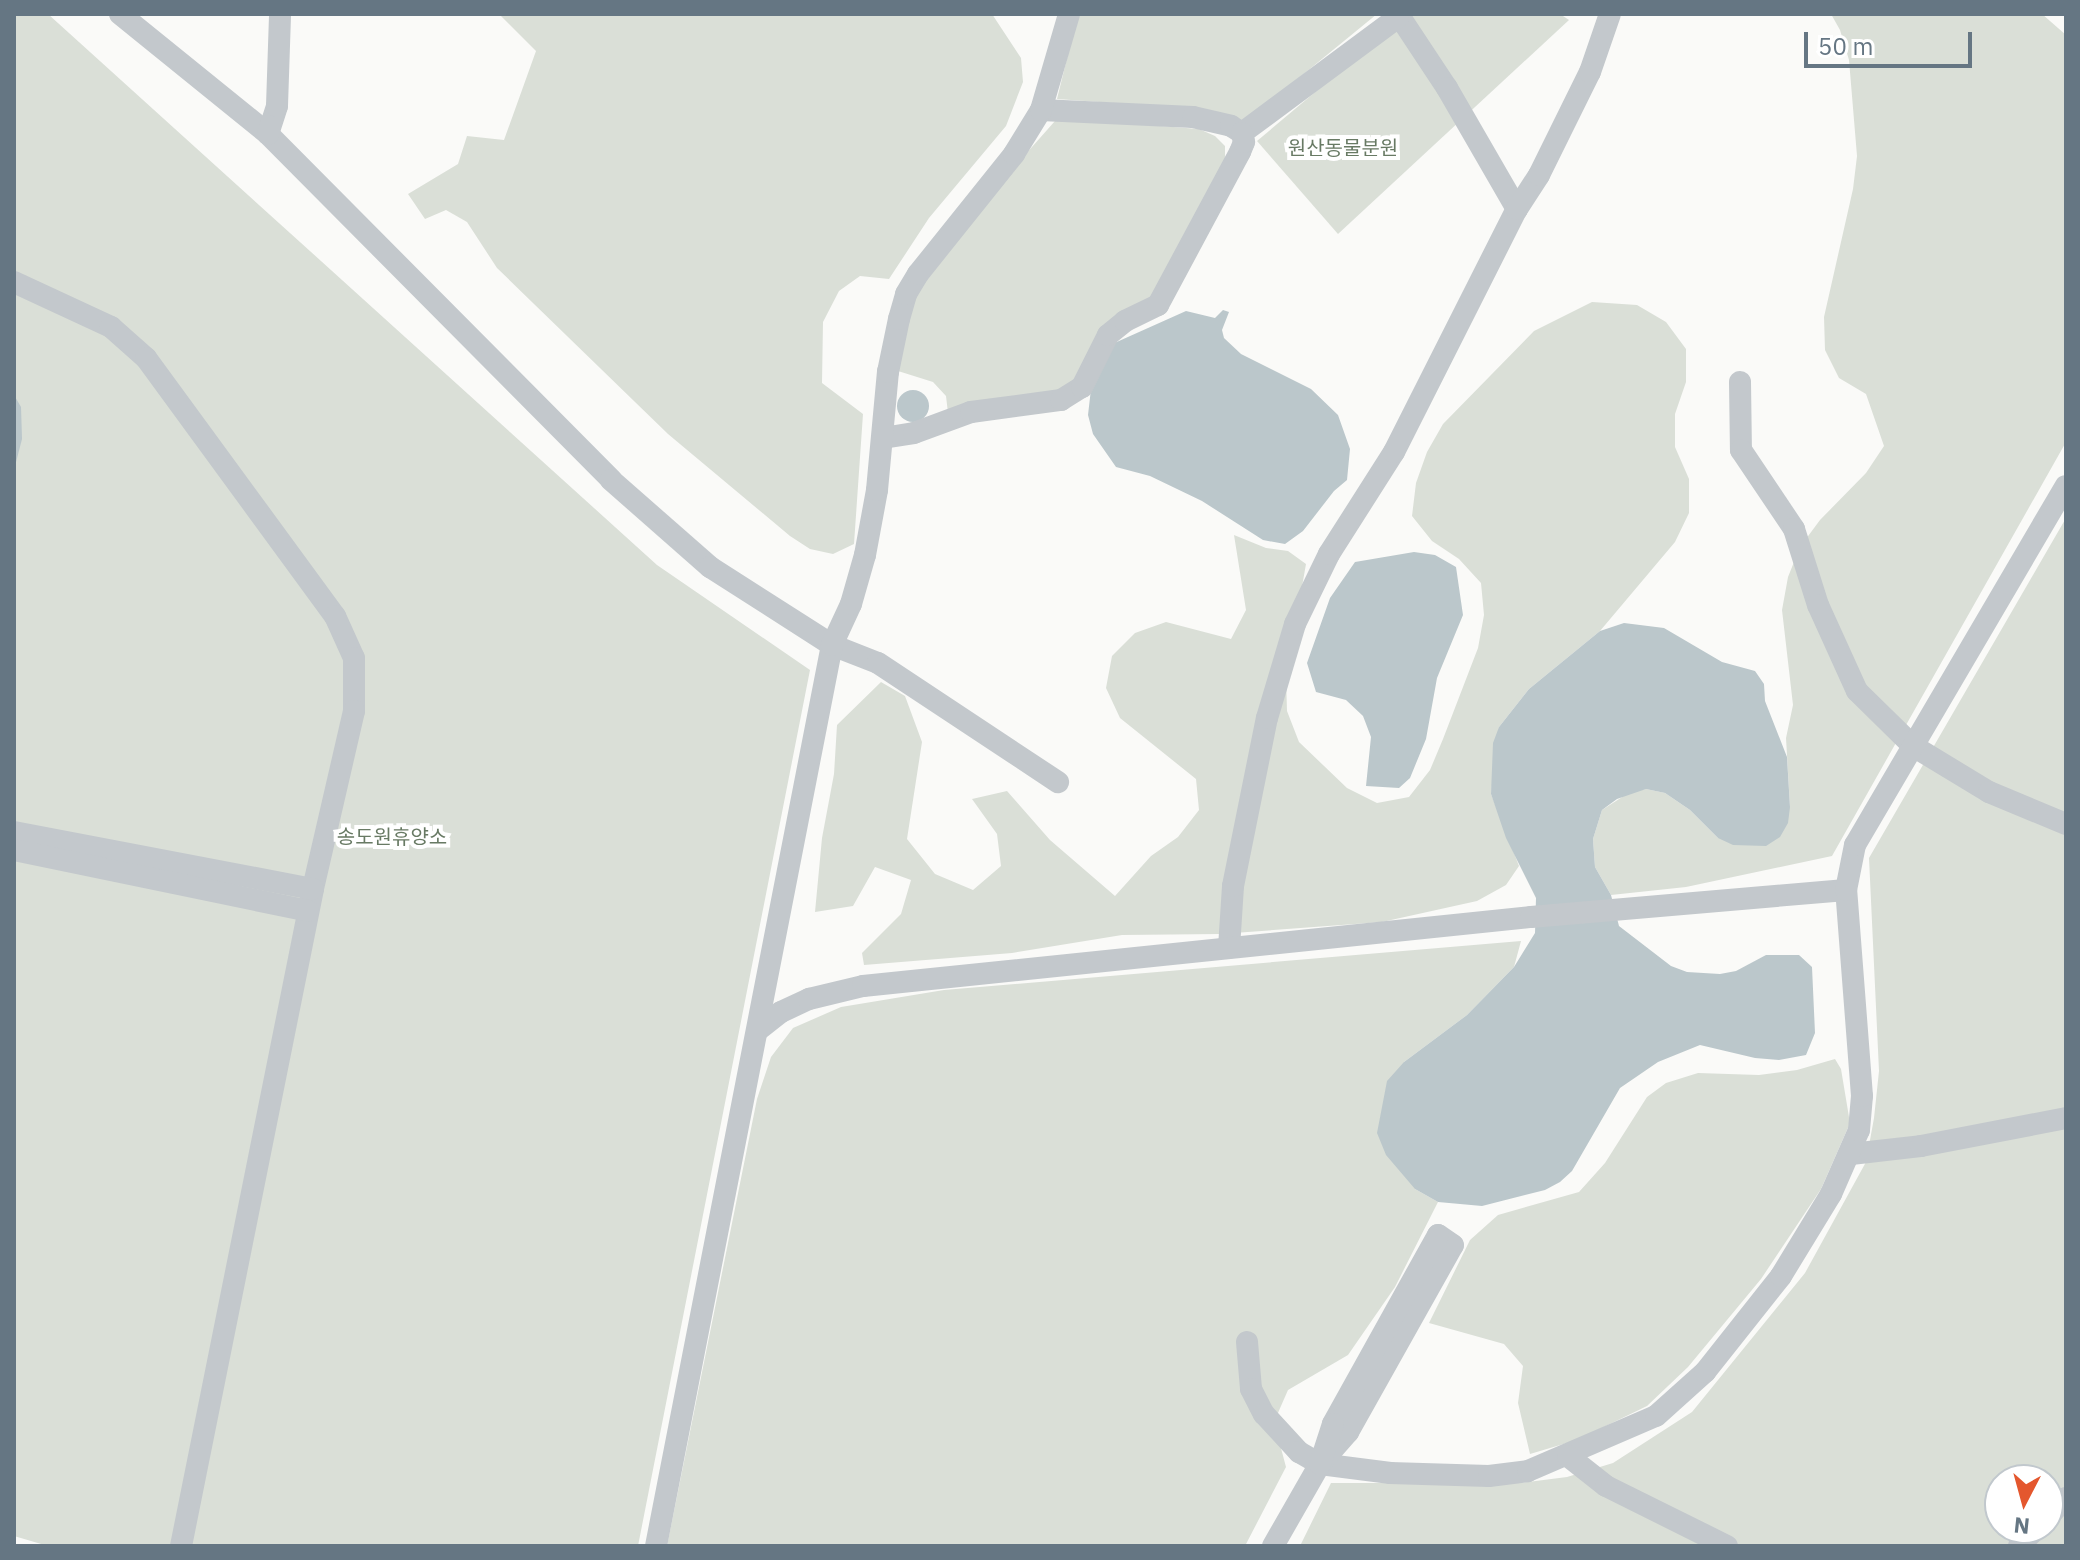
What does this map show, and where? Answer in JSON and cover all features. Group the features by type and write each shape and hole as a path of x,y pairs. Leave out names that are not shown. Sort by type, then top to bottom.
{"street":[{"path":"268,134 277,106 280,14"},
{"path":"656,1546 832,645 851,604 865,555 883,438 888,372 906,294 933,252 1014,154 1041,110 1069,14"},
{"path":"1229,948 1233,886 1264,733 1295,624 1329,554 1394,452 1517,209 1539,175 1590,72 1610,14"},
{"path":"125,15 268,134 611,480 710,567 832,645 878,663 1058,782"},
{"path":"1242,133 1398,16 1447,88 1517,209"},
{"path":"883,438 914,433 971,412 1061,400 1082,387 1108,335 1125,321 1158,305 1244,142 1242,133 1231,126 1193,117 1041,110"},
{"path":"14,282 111,327 146,358 335,616 354,658 354,711 311,900 181,1546"},
{"path":"1740,382 1741,450 1794,529 1818,605 1857,691 1913,746 1989,792 2066,824"},
{"path":"1247,1342 1251,1389 1264,1414 1299,1452 1320,1464 1390,1473 1489,1476 1528,1471 1656,1416 1705,1372 1781,1276 1851,1154 1859,1130 1862,1096 1846,890 1855,845 2066,486"},
{"path":"14,832 311,900"},
{"path":"14,850 311,900"},
{"path":"758,1030 781,1012 809,999 863,986 1531,917 1846,890"},
{"path":"1851,1154 1921,1146 2066,1118"},
{"path":"1273,1546 1320,1464 1348,1432 1453,1245 1438,1235 1333,1424 1320,1464"},
{"path":"1568,1456 1606,1486 1727,1546"}],"green space":[{"name":"송도원휴양소","path":"14,14 48,14 657,565 810,670 638,1546 48,1546 14,1536"},
{"path":"499,14 992,14 1021,58 1023,82 1006,126 929,218 889,279 860,276 839,291 823,322 822,383 863,414 854,544 833,554 810,549 790,536 668,434 497,268 467,222 446,210 425,219 408,194 458,164 467,136 504,140 536,51"},
{"path":"1078,14 1377,14 1246,121 1198,109 1057,99"},
{"name":"원산동물분원","path":"1408,14 1560,14 1569,20 1338,234 1257,141"},
{"path":"1831,14 2042,14 2066,35 2066,442 1832,856 1686,887 1611,895 1595,867 1593,839 1602,810 1630,792 1646,789 1665,793 1690,810 1718,838 1790,807 1786,738 1793,705 1782,610 1788,577 1800,547 1820,520 1866,473 1884,446 1866,394 1839,378 1825,350 1824,317 1853,189 1857,156 1849,60 1840,30"},
{"path":"1069,119 1199,129 1215,136 1225,146 1225,165 1151,302 1081,378 1066,389 948,413 946,396 933,382 898,371 915,293 1016,165 1055,121"},
{"path":"1592,302 1637,305 1666,322 1686,349 1686,382 1675,414 1675,447 1689,479 1689,513 1675,542 1600,631 1529,689 1499,727 1491,794 1519,866 1506,885 1477,901 1382,922 1220,934 1122,935 1012,953 864,965 862,953 901,914 911,880 875,867 853,906 815,912 822,838 834,774 837,725 881,682 905,696 922,742 907,839 935,874 973,890 1001,866 997,834 972,799 1007,791 1050,840 1115,896 1151,856 1178,837 1199,810 1196,779 1120,718 1106,688 1112,656 1135,633 1166,622 1231,639 1246,610 1234,535 1266,548 1288,551 1306,564 1286,677 1287,711 1299,742 1347,788 1377,803 1409,797 1430,770 1443,739 1478,648 1484,615 1481,583 1459,559 1432,541 1412,516 1416,483 1427,452 1443,424 1534,331"},
{"path":"2066,518 2066,1546 1300,1546 1331,1483 1521,1483 1567,1477 1613,1463 1692,1412 1805,1273 1866,1162 1879,1071 1869,858"},
{"path":"1521,941 1514,967 1467,1015 1404,1062 1415,1189 1438,1202 1395,1287 1348,1355 1288,1390 1274,1422 1286,1467 1245,1546 667,1546 757,1099 771,1057 793,1028 841,1007 944,990"},
{"path":"1835,1059 1841,1069 1850,1123 1821,1189 1761,1279 1688,1367 1647,1406 1577,1440 1530,1454 1518,1403 1523,1366 1504,1344 1429,1323 1470,1240 1498,1215 1579,1192 1605,1163 1647,1097 1666,1083 1698,1073 1759,1075 1797,1070"}],"shaded area":[{"path":"1223,310 1229,312 1222,330 1224,338 1241,354 1311,389 1338,415 1350,449 1347,480 1334,491 1303,531 1285,544 1263,540 1202,501 1150,476 1116,467 1093,434 1088,415 1091,389 1110,345 1186,311 1215,318"},
{"path":"913,390 924,395 929,406 924,417 913,422 902,417 897,406 902,395"},
{"path":"14,395 21,407 22,439 14,470"},
{"path":"1414,552 1435,555 1456,567 1463,615 1437,678 1426,739 1410,778 1399,788 1366,786 1371,737 1363,716 1346,700 1316,692 1307,663 1330,598 1355,562"},
{"path":"1624,623 1664,628 1722,662 1755,671 1764,684 1765,701 1787,757 1790,807 1788,823 1780,837 1766,846 1733,845 1718,838 1690,810 1665,793 1646,789 1617,799 1602,810 1593,839 1595,867 1611,895 1619,926 1671,966 1687,972 1720,974 1736,971 1766,955 1799,955 1812,967 1815,1033 1806,1055 1779,1060 1755,1058 1700,1045 1658,1062 1620,1088 1572,1171 1560,1182 1545,1190 1482,1206 1438,1202 1415,1189 1386,1155 1377,1133 1387,1081 1404,1062 1467,1015 1514,967 1535,933 1536,898 1506,838 1491,794 1493,743 1499,727 1529,689 1600,631"}]}
